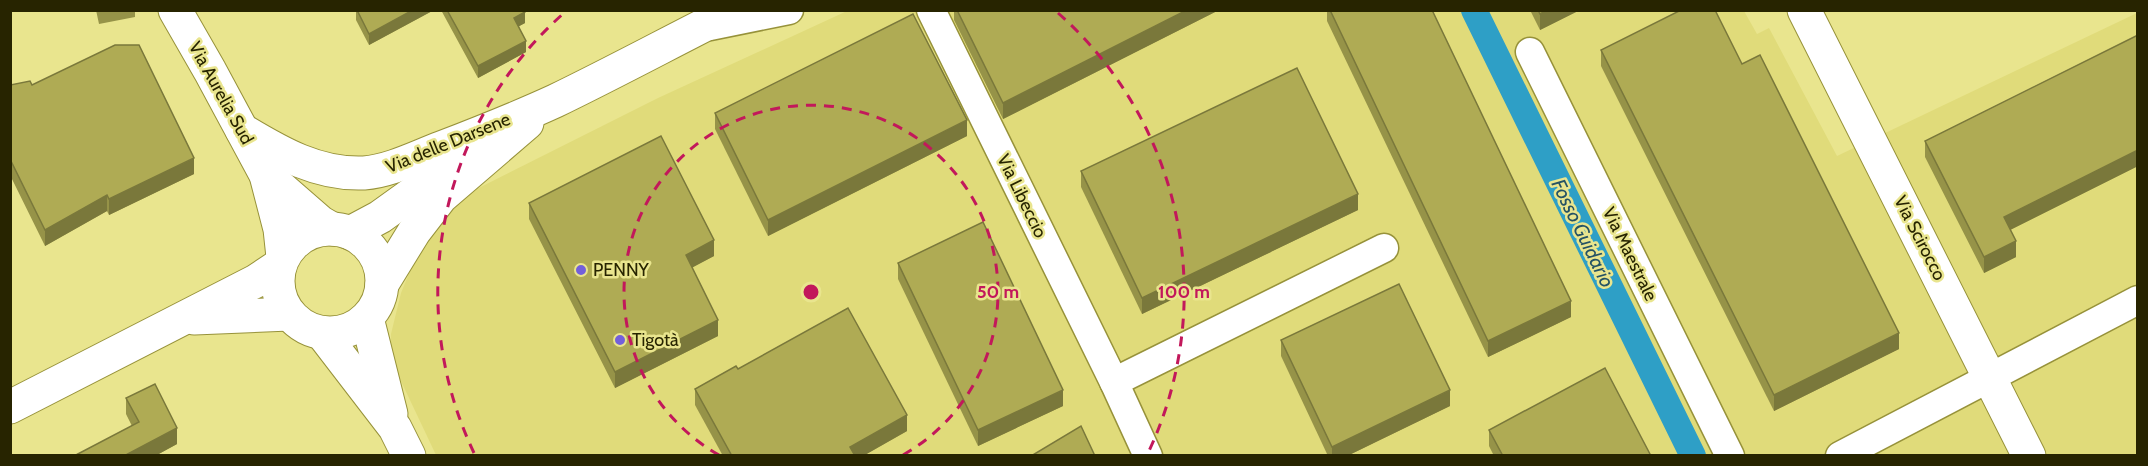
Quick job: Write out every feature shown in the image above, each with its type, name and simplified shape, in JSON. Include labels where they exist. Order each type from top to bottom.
[{"type":"street","name":"Via Aurelia Sud","points":[[176,10],[266,176],[280,229],[282,261],[278,291],[282,303],[290,314]]},
{"type":"street","name":"Via delle Darsene","points":[[242,130],[288,156],[310,165],[336,172],[380,171],[470,137],[554,101],[734,10]]},
{"type":"street","points":[[696,29],[789,10]]},
{"type":"street","name":"Via Libeccio","points":[[931,10],[1114,382],[1148,456]]},
{"type":"street","name":"Via Scirocco","points":[[1808,14],[2029,456]]},
{"type":"street","name":"Via Maestrale","points":[[1530,52],[1730,456]]},
{"type":"street","name":"Via delle Darsene","points":[[382,284],[414,232],[441,197],[554,101]]},
{"type":"street","name":"Via delle Darsene","points":[[341,231],[380,217],[466,155],[511,136]]},
{"type":"street","name":"Via Aurelia Sud","points":[[266,176],[320,222],[364,242],[374,254],[380,268],[382,284]]},
{"type":"street","points":[[10,407],[256,281],[282,261],[292,246],[303,236],[317,231],[341,231]]},
{"type":"street","points":[[1114,382],[1384,248]]},
{"type":"street","points":[[183,318],[290,314],[304,326],[322,333],[338,333],[354,327],[367,318],[377,302],[382,284]]},
{"type":"street","points":[[1840,456],[2138,300]]},
{"type":"street","points":[[367,318],[402,442]]},
{"type":"street","points":[[322,333],[402,442]]},
{"type":"shaded area","points":[[847,11],[1744,11],[1757,34],[1769,28],[1837,156],[2137,13],[2137,455],[436,455],[391,360],[391,334],[401,293],[416,256],[455,200],[658,98]]},
{"type":"building","points":[[357,10],[413,10],[369,34]]},
{"type":"building","points":[[447,10],[525,10],[514,18],[526,41],[478,66]]},
{"type":"building","points":[[957,10],[1187,10],[1003,103]]},
{"type":"building","points":[[1330,10],[1432,10],[1571,301],[1488,341]]},
{"type":"building","points":[[1681,10],[1715,10],[1742,64],[1760,55],[1899,333],[1774,395],[1601,50]]},
{"type":"building","points":[[913,14],[967,120],[768,220],[715,113]]},
{"type":"building","points":[[2138,35],[2138,150],[2004,217],[2016,241],[1984,257],[1925,141]]},
{"type":"building","points":[[115,45],[139,45],[194,158],[109,199],[107,195],[45,230],[10,159],[10,85],[30,81],[32,85]]},
{"type":"building","points":[[1297,68],[1358,194],[1142,298],[1081,171]]},
{"type":"building","points":[[661,136],[714,240],[686,255],[718,320],[615,372],[529,203]]},
{"type":"building","points":[[983,222],[1063,390],[978,430],[898,263]]},
{"type":"building","points":[[1399,284],[1450,390],[1332,447],[1281,340]]},
{"type":"building","points":[[848,308],[907,415],[850,447],[855,456],[732,456],[695,389],[736,366],[738,369]]},
{"type":"building","points":[[1605,368],[1651,456],[1503,456],[1489,430]]},
{"type":"building","points":[[155,384],[177,428],[124,456],[74,456],[139,422],[126,398]]},
{"type":"building","points":[[1081,426],[1095,456],[1031,456]]},
{"type":"waterway","name":"Fosso Guidario","points":[[1474,10],[1693,456]]},
{"type":"place","name":"PENNY","points":[[581,270]]},
{"type":"place","name":"Tigotà","points":[[620,340]]}]
